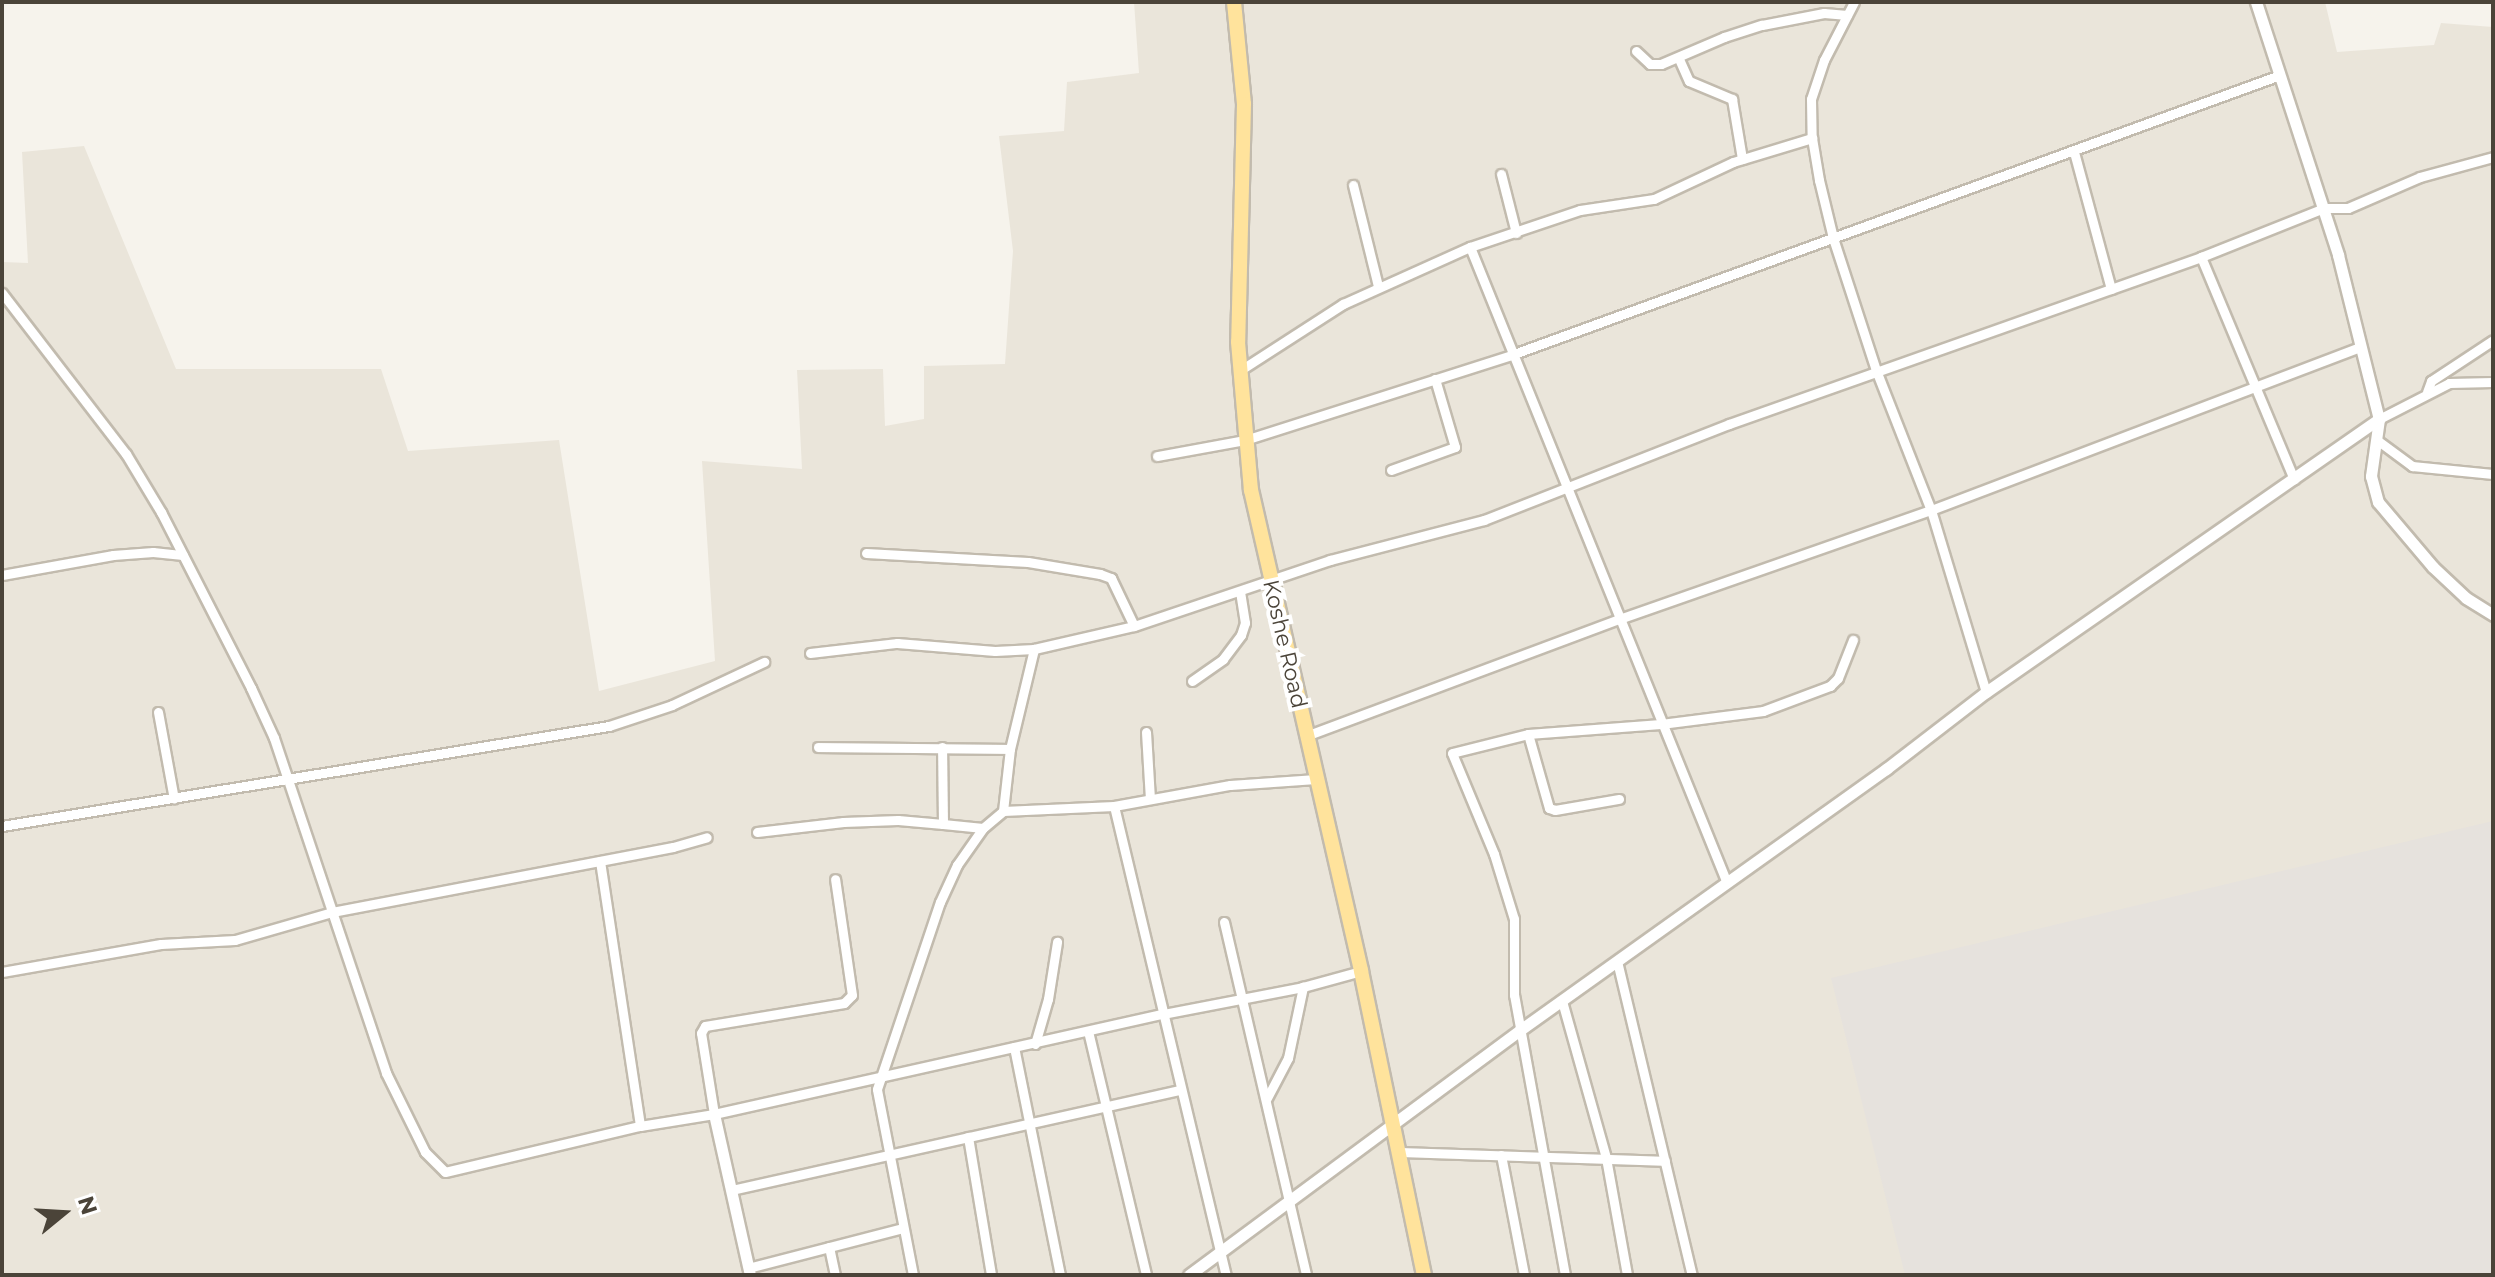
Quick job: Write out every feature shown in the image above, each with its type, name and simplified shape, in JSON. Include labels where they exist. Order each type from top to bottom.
[{"type":"main road","name":"Koshe Road","points":[[1234,2],[1244,104],[1239,371],[1245,440],[1271,582],[1361,971],[1424,1275]]},
{"type":"street","points":[[1854,2],[1815,82],[1810,112],[1812,138],[1833,238],[1876,370],[1931,510],[1986,692]]},
{"type":"street","points":[[2256,2],[2324,208],[2361,347],[2379,419],[2371,476],[2384,513],[2458,591],[2493,615]]},
{"type":"street","points":[[1636,51],[1656,65],[1679,59],[1724,37],[1762,25],[1824,13],[1847,15]]},
{"type":"street","points":[[1679,59],[1689,81],[1732,99],[1742,159]]},
{"type":"street","points":[[1157,456],[1245,440],[1511,355],[2280,75]]},
{"type":"street","points":[[1239,371],[1343,304],[1470,247],[1580,210],[1654,199],[1742,159],[1812,138]]},
{"type":"street","points":[[2074,152],[2111,289]]},
{"type":"street","points":[[810,653],[897,643],[995,651],[1034,649],[1134,626],[1330,560],[1484,520],[1876,370],[2201,257],[2324,208],[2348,208],[2420,177],[2493,157]]},
{"type":"street","points":[[1501,174],[1516,233]]},
{"type":"street","points":[[1353,185],[1378,286]]},
{"type":"street","points":[[1470,247],[1511,355],[1622,618],[1661,724],[1727,883]]},
{"type":"street","points":[[2201,257],[2294,479]]},
{"type":"street","points":[[2,293],[126,454],[183,555],[269,724],[386,1073],[425,1152],[445,1172],[640,1126],[714,1114],[1163,1014],[1303,987],[1361,971]]},
{"type":"street","points":[[2427,392],[2431,381],[2493,340]]},
{"type":"street","points":[[1306,736],[1622,618],[1931,510],[2361,347]]},
{"type":"street","points":[[1391,470],[1455,447],[1435,379]]},
{"type":"street","points":[[1189,1275],[1287,1199],[1393,1126],[1520,1030],[1886,769],[1986,692],[2379,419],[2427,392],[2459,381],[2493,382]]},
{"type":"street","points":[[2377,440],[2412,466],[2493,474]]},
{"type":"street","points":[[2,573],[113,555],[153,552],[183,555]]},
{"type":"street","points":[[866,553],[1028,562],[1100,574],[1111,578],[1134,626]]},
{"type":"street","points":[[1192,681],[1223,659],[1241,635],[1245,623],[1240,592]]},
{"type":"street","points":[[1565,1275],[1514,995],[1514,919],[1494,854],[1452,753],[1528,734],[1661,724],[1763,711],[1830,686],[1838,678],[1853,640]]},
{"type":"street","points":[[1003,811],[1010,749],[1034,649]]},
{"type":"street","points":[[2,826],[288,781],[631,721],[764,662]]},
{"type":"street","points":[[158,712],[174,799]]},
{"type":"street","points":[[1146,732],[1150,799]]},
{"type":"street","points":[[1528,734],[1549,808],[1555,810],[1619,799]]},
{"type":"street","points":[[818,747],[1010,749]]},
{"type":"street","points":[[942,747],[943,824]]},
{"type":"street","points":[[913,1275],[877,1101],[880,1078],[940,902],[957,865],[983,828],[1003,811],[1114,806],[1230,785],[1316,779]]},
{"type":"street","points":[[1114,806],[1226,1275]]},
{"type":"street","points":[[757,832],[843,822],[898,820],[983,828]]},
{"type":"street","points":[[2,972],[161,944],[235,940],[332,912],[600,861],[707,837]]},
{"type":"street","points":[[600,861],[640,1126]]},
{"type":"street","points":[[835,879],[852,995],[844,1003],[705,1026],[701,1033],[714,1114],[749,1271],[903,1228]]},
{"type":"street","points":[[1224,922],[1306,1275]]},
{"type":"street","points":[[1035,1044],[1048,999],[1057,942]]},
{"type":"street","points":[[1617,961],[1692,1275]]},
{"type":"street","points":[[1267,1098],[1288,1058],[1303,987]]},
{"type":"street","points":[[1562,1001],[1606,1158],[1627,1275]]},
{"type":"street","points":[[1088,1031],[1146,1275]]},
{"type":"street","points":[[1014,1047],[1060,1275]]},
{"type":"street","points":[[732,1190],[1180,1090]]},
{"type":"street","points":[[968,1137],[991,1275]]},
{"type":"street","points":[[1397,1152],[1665,1161]]},
{"type":"street","points":[[1501,1155],[1524,1275]]},
{"type":"street","points":[[829,1247],[835,1275]]},
{"type":"shaded area","points":[[1134,2],[2325,2],[2337,52],[2434,45],[2441,23],[2493,27],[2493,1275],[2,1275],[2,262],[28,263],[22,152],[84,146],[176,369],[381,369],[408,451],[559,440],[599,691],[715,661],[702,461],[802,469],[797,370],[883,369],[885,426],[924,419],[924,366],[1005,364],[1013,251],[999,136],[1064,131],[1067,82],[1139,73]]},
{"type":"shaded area","points":[[2493,821],[2493,1275],[1905,1275],[1831,978]]}]
